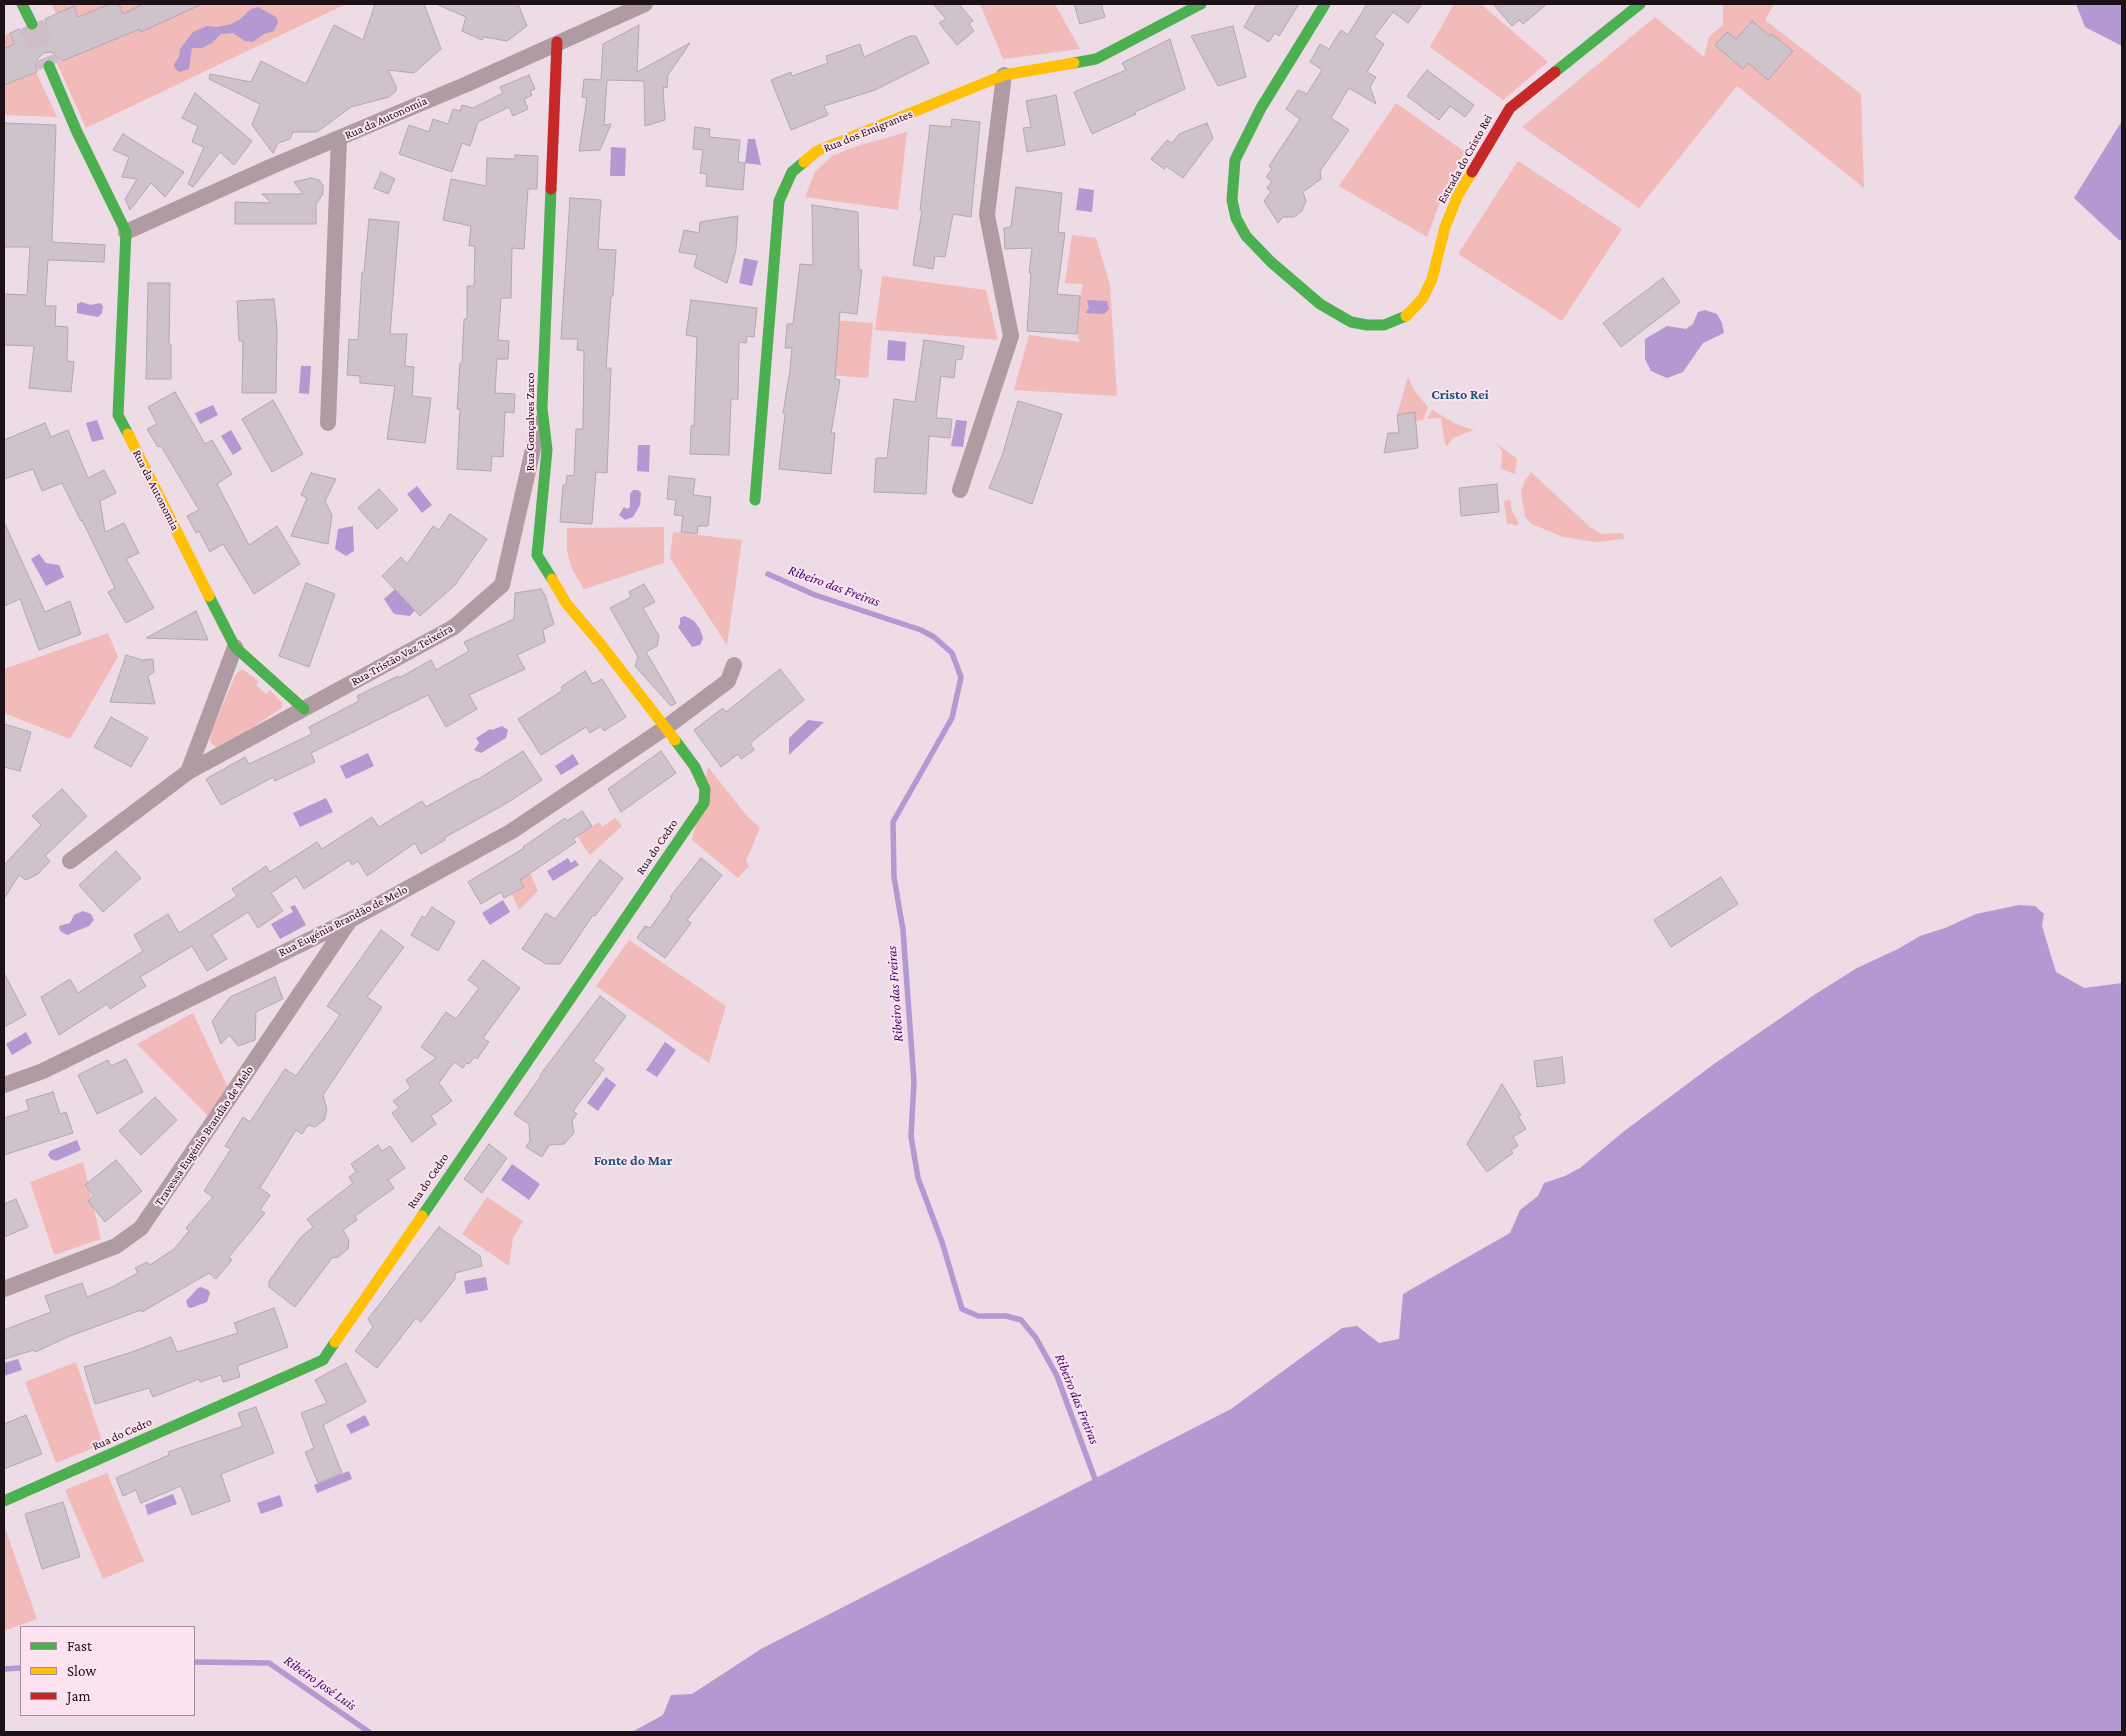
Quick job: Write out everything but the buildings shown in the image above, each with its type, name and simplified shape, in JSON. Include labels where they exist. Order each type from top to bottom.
[{"type":"street","points":[[22,4],[32,24]]},
{"type":"street","name":"Rua da Autonomia","points":[[126,232],[270,167],[467,84],[645,4]]},
{"type":"street","name":"Rua dos Emigrantes","points":[[755,500],[779,201],[792,172],[817,151],[1004,75],[1096,59],[1201,4]]},
{"type":"street","name":"Estrada do Cristo Rei","points":[[1325,4],[1261,108],[1244,141],[1235,160],[1232,200],[1236,218],[1246,236],[1271,262],[1320,304],[1351,322],[1367,325],[1384,325],[1400,320],[1410,314],[1423,298],[1432,279],[1444,227],[1458,195],[1510,108],[1640,4]]},
{"type":"street","name":"Rua Gonçalves Zarco","points":[[557,42],[542,408],[546,450],[537,555],[566,603],[665,728]]},
{"type":"street","name":"Rua da Autonomia","points":[[50,66],[77,132],[126,232],[118,414],[235,646],[304,709]]},
{"type":"street","points":[[960,490],[1011,336],[987,215],[1004,75]]},
{"type":"street","points":[[328,423],[339,139]]},
{"type":"street","name":"Rua Tristão Vaz Teixeira","points":[[70,861],[188,772],[454,626],[502,586],[542,408]]},
{"type":"street","points":[[188,772],[235,646]]},
{"type":"street","points":[[665,728],[728,681],[734,665]]},
{"type":"street","name":"Rua Eugénia Brandão de Melo","points":[[4,1085],[43,1071],[352,919],[512,831],[665,728]]},
{"type":"street","name":"Rua do Cedro","points":[[4,1501],[322,1360],[704,803],[705,789],[695,767],[665,728]]},
{"type":"street","name":"Travessa Eugénio Brandão de Melo","points":[[4,1288],[116,1246],[141,1228],[352,919]]},
{"type":"shaded area","points":[[110,4],[78,17],[74,6],[56,14],[52,5]]},
{"type":"shaded area","points":[[119,4],[346,4],[86,128],[57,63],[131,32]]},
{"type":"shaded area","points":[[980,4],[1055,4],[1080,49],[1003,59]]},
{"type":"shaded area","points":[[1454,4],[1481,4],[1548,62],[1503,100],[1430,47]]},
{"type":"shaded area","points":[[1774,4],[1765,20],[1861,94],[1864,188],[1737,86],[1639,208],[1522,127],[1655,17],[1704,57],[1709,37],[1723,25],[1723,5]]},
{"type":"shaded area","points":[[2076,4],[2122,4],[2122,46],[2085,27]]},
{"type":"shaded area","points":[[258,7],[276,17],[278,22],[274,31],[264,34],[253,42],[245,41],[233,33],[221,34],[212,43],[202,48],[192,48],[189,69],[180,72],[175,69],[174,64],[179,57],[180,49],[193,32],[207,26],[217,27],[231,24],[239,20],[251,9]]},
{"type":"shaded area","points":[[10,33],[14,44],[4,49],[4,35]]},
{"type":"shaded area","points":[[36,72],[57,117],[4,115],[4,85]]},
{"type":"shaded area","points":[[1396,103],[1465,152],[1445,189],[1427,237],[1339,186]]},
{"type":"shaded area","points":[[2122,121],[2122,240],[2119,240],[2074,198]]},
{"type":"shaded area","points":[[907,132],[898,210],[805,197],[815,172],[832,156],[854,147]]},
{"type":"shaded area","points":[[748,139],[755,139],[761,165],[745,163]]},
{"type":"shaded area","points":[[611,147],[626,148],[625,176],[610,176]]},
{"type":"shaded area","points":[[1518,161],[1622,229],[1562,321],[1458,254]]},
{"type":"shaded area","points":[[1079,188],[1094,190],[1092,212],[1076,210]]},
{"type":"shaded area","points":[[1072,235],[1096,238],[1110,285],[1117,396],[1014,390],[1029,335],[1080,342],[1077,334],[1080,296],[1083,284],[1065,283]]},
{"type":"shaded area","points":[[744,258],[758,261],[752,286],[739,283]]},
{"type":"shaded area","points":[[882,276],[986,290],[998,340],[875,330]]},
{"type":"shaded area","points":[[1087,300],[1107,301],[1109,309],[1104,314],[1085,313],[1089,308]]},
{"type":"shaded area","points":[[81,302],[91,305],[100,303],[103,306],[102,313],[98,317],[77,313],[77,304]]},
{"type":"shaded area","points":[[1705,310],[1717,314],[1722,323],[1724,333],[1703,343],[1683,372],[1667,378],[1651,371],[1645,359],[1645,339],[1667,326],[1686,329],[1693,324],[1698,312]]},
{"type":"shaded area","points":[[820,319],[873,323],[868,378],[816,374]]},
{"type":"shaded area","points":[[888,340],[906,342],[905,361],[887,360]]},
{"type":"shaded area","points":[[301,366],[311,366],[309,394],[299,393]]},
{"type":"shaded area","points":[[1408,377],[1414,390],[1428,407],[1423,420],[1416,421],[1415,412],[1397,415]]},
{"type":"shaded area","points":[[213,405],[218,415],[200,424],[195,413]]},
{"type":"shaded area","points":[[1432,410],[1456,424],[1474,430],[1453,438],[1447,446],[1445,444],[1441,418],[1427,419]]},
{"type":"shaded area","points":[[97,420],[104,439],[92,442],[86,423]]},
{"type":"shaded area","points":[[956,420],[967,421],[963,447],[951,446]]},
{"type":"shaded area","points":[[231,430],[242,449],[233,455],[221,436]]},
{"type":"shaded area","points":[[1496,443],[1517,459],[1515,474],[1501,469],[1502,451]]},
{"type":"shaded area","points":[[638,445],[650,445],[649,472],[637,471]]},
{"type":"shaded area","points":[[1531,472],[1590,527],[1602,534],[1623,533],[1624,539],[1596,542],[1563,537],[1532,524],[1525,517],[1521,492],[1524,482]]},
{"type":"shaded area","points":[[417,486],[432,505],[422,513],[407,494]]},
{"type":"shaded area","points":[[633,490],[638,490],[641,493],[640,505],[633,517],[625,520],[619,515],[624,507],[627,509],[630,507],[630,494]]},
{"type":"shaded area","points":[[1510,500],[1512,511],[1519,523],[1516,526],[1507,524],[1504,501]]},
{"type":"shaded area","points":[[353,526],[354,551],[346,556],[335,549],[338,529]]},
{"type":"shaded area","points":[[664,527],[664,563],[584,589],[572,569],[567,551],[567,528]]},
{"type":"shaded area","points":[[673,532],[742,540],[727,645],[670,558]]},
{"type":"shaded area","points":[[39,554],[46,563],[59,565],[64,577],[46,586],[31,559]]},
{"type":"shaded area","points":[[403,582],[415,610],[410,616],[394,614],[384,599]]},
{"type":"shaded area","points":[[685,616],[694,621],[700,629],[703,638],[700,645],[692,647],[678,627],[680,618]]},
{"type":"shaded area","points":[[108,633],[118,657],[70,739],[4,713],[4,669]]},
{"type":"shaded area","points":[[242,669],[259,681],[256,685],[266,694],[270,690],[282,703],[282,708],[227,744],[216,747],[210,742],[212,730],[236,674]]},
{"type":"shaded area","points":[[808,720],[824,722],[789,755],[789,738]]},
{"type":"shaded area","points":[[502,726],[508,730],[506,738],[481,753],[474,750],[479,743],[476,738],[490,729]]},
{"type":"shaded area","points":[[368,753],[374,766],[346,779],[340,766]]},
{"type":"shaded area","points":[[573,754],[579,764],[561,775],[555,766]]},
{"type":"shaded area","points":[[708,767],[747,816],[760,828],[746,861],[749,866],[738,878],[692,840]]},
{"type":"shaded area","points":[[326,798],[333,812],[300,827],[293,813]]},
{"type":"shaded area","points":[[615,818],[622,826],[590,855],[577,836],[599,822],[602,827]]},
{"type":"shaded area","points":[[568,858],[571,863],[575,860],[579,865],[553,881],[547,871]]},
{"type":"shaded area","points":[[529,871],[538,891],[519,910],[512,894],[524,887],[518,876]]},
{"type":"shaded area","points":[[503,900],[510,912],[490,925],[482,913]]},
{"type":"shaded area","points":[[295,905],[306,925],[280,939],[271,924],[293,912],[290,907]]},
{"type":"shaded area","points":[[2019,905],[2035,906],[2044,914],[2042,926],[2056,972],[2084,988],[2122,983],[2122,1732],[632,1732],[663,1715],[671,1695],[692,1694],[761,1649],[1231,1409],[1342,1328],[1357,1326],[1379,1343],[1399,1339],[1403,1294],[1510,1233],[1520,1210],[1538,1196],[1544,1183],[1565,1176],[1580,1168],[1623,1132],[1714,1064],[1814,995],[1857,968],[1898,949],[1920,936],[1945,928],[1976,914]]},
{"type":"shaded area","points":[[83,911],[91,914],[94,920],[89,926],[67,935],[60,931],[59,926],[70,923],[74,915]]},
{"type":"shaded area","points":[[629,940],[726,1006],[709,1063],[596,986]]},
{"type":"shaded area","points":[[193,1013],[230,1092],[208,1116],[137,1044]]},
{"type":"shaded area","points":[[26,1032],[32,1043],[12,1055],[6,1044]]},
{"type":"shaded area","points":[[665,1042],[676,1050],[657,1077],[646,1070]]},
{"type":"shaded area","points":[[606,1077],[616,1085],[598,1111],[587,1103]]},
{"type":"shaded area","points":[[77,1140],[81,1150],[56,1161],[48,1155],[50,1151]]},
{"type":"shaded area","points":[[83,1162],[101,1239],[54,1255],[30,1182]]},
{"type":"shaded area","points":[[512,1164],[540,1184],[529,1200],[501,1180]]},
{"type":"shaded area","points":[[487,1197],[523,1221],[513,1238],[509,1266],[462,1234]]},
{"type":"shaded area","points":[[486,1277],[488,1290],[466,1294],[464,1281]]},
{"type":"shaded area","points":[[201,1287],[210,1293],[207,1302],[191,1308],[188,1307],[186,1301]]},
{"type":"shaded area","points":[[18,1359],[22,1370],[4,1376],[4,1363]]},
{"type":"shaded area","points":[[76,1362],[103,1444],[56,1463],[25,1382]]},
{"type":"shaded area","points":[[365,1415],[370,1425],[351,1434],[346,1425]]},
{"type":"shaded area","points":[[349,1471],[352,1479],[317,1493],[314,1485]]},
{"type":"shaded area","points":[[107,1473],[144,1561],[103,1579],[65,1490]]},
{"type":"shaded area","points":[[173,1494],[177,1504],[148,1515],[145,1505]]},
{"type":"shaded area","points":[[280,1495],[283,1506],[261,1514],[257,1503]]},
{"type":"shaded area","points":[[4,1525],[37,1619],[4,1631]]},
{"type":"waterway","name":"Ribeiro das Freiras","points":[[768,574],[815,595],[921,630],[934,637],[952,653],[961,677],[952,718],[893,822],[894,877],[903,930],[914,1082],[911,1136],[918,1178],[942,1242],[962,1309],[978,1316],[1006,1316],[1021,1320],[1036,1338],[1057,1376],[1095,1479]]},
{"type":"waterway","name":"Ribeiro José Luis","points":[[195,1662],[269,1663],[369,1732]]},
{"type":"waterway","name":"Ribeiro José Luis","points":[[4,1669],[20,1668]]},
{"type":"tunnel","points":[[32,24],[49,66]]},
{"type":"traffic: fast","points":[[22,4],[32,24]]},
{"type":"traffic: fast","points":[[1074,63],[1096,59],[1201,4]]},
{"type":"traffic: fast","points":[[1325,4],[1261,108],[1235,160],[1232,200],[1236,218],[1246,236],[1271,262],[1320,304],[1351,322],[1367,325],[1384,325],[1406,316]]},
{"type":"traffic: fast","points":[[1555,72],[1640,4]]},
{"type":"traffic: fast","points":[[49,66],[77,132],[126,232],[118,415],[128,434]]},
{"type":"traffic: fast","points":[[755,500],[779,201],[792,172],[804,162]]},
{"type":"traffic: fast","points":[[551,189],[542,408],[547,450],[537,555],[552,579]]},
{"type":"traffic: fast","points":[[209,596],[235,647],[304,709]]},
{"type":"traffic: fast","points":[[422,1216],[704,803],[705,789],[695,767],[675,740]]},
{"type":"traffic: fast","points":[[4,1501],[323,1360],[335,1342]]},
{"type":"traffic: slow","points":[[804,162],[817,151],[1004,75],[1074,63]]},
{"type":"traffic: slow","points":[[1406,316],[1423,298],[1432,279],[1445,227],[1458,195],[1472,172]]},
{"type":"traffic: slow","points":[[128,434],[209,596]]},
{"type":"traffic: slow","points":[[552,579],[566,603],[599,642],[675,740]]},
{"type":"traffic: slow","points":[[335,1342],[422,1216]]},
{"type":"traffic: jam","points":[[551,189],[557,42]]},
{"type":"traffic: jam","points":[[1472,172],[1510,108],[1555,72]]},
{"type":"district","name":"Cristo Rei","points":[[1460,395]]},
{"type":"district","name":"Fonte do Mar","points":[[633,1161]]}]
